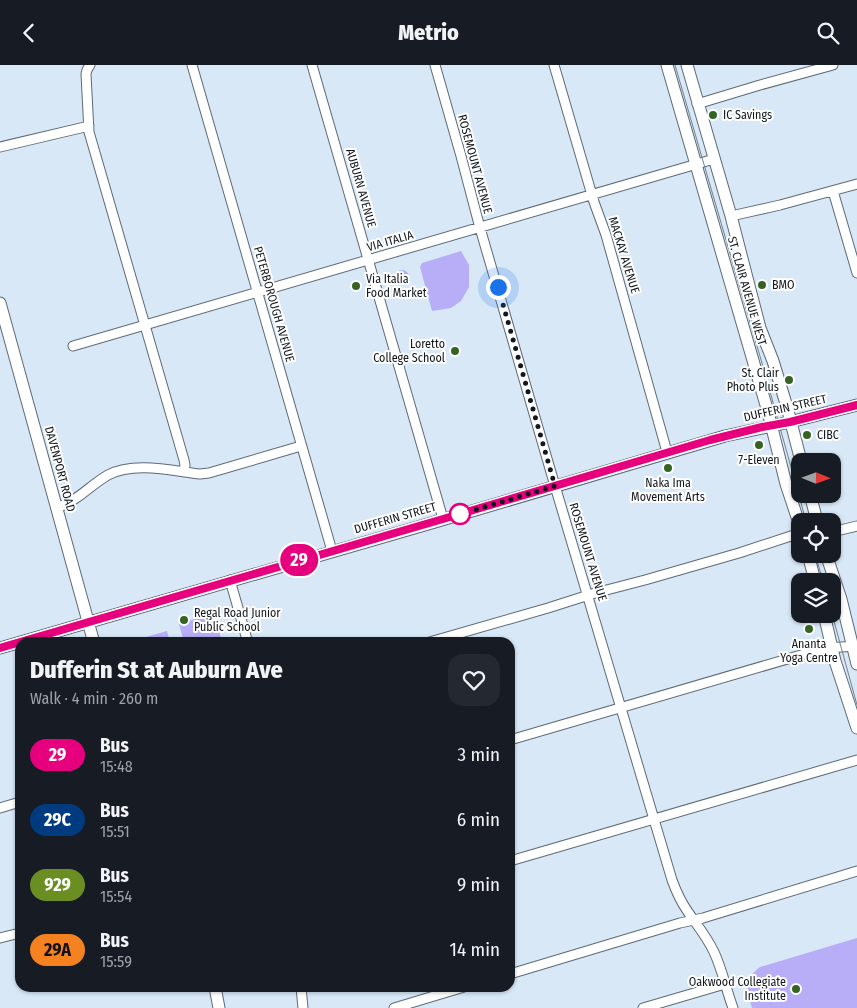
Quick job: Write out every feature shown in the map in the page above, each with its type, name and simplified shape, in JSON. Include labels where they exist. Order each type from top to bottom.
[{"type":"main road","name":"ST. CLAIR AVENUE WEST","points":[[667,65],[796,513]]},
{"type":"main road","name":"ST. CLAIR AVENUE WEST","points":[[687,65],[731,216],[760,328],[773,361],[799,453]]},
{"type":"main road","name":"DAVENPORT ROAD","points":[[0,303],[5,340],[56,508],[92,637]]},
{"type":"main road","name":"DUFFERIN STREET","points":[[37,637],[667,452],[725,436],[857,405]]},
{"type":"main road","points":[[829,563],[855,646],[857,664]]},
{"type":"main road","points":[[826,623],[835,661],[857,728]]},
{"type":"main road","name":"DUFFERIN STREET","points":[[0,648],[15,644]]},
{"type":"main road","points":[[216,992],[219,1008]]},
{"type":"street","points":[[90,65],[86,74],[89,132],[184,460],[184,472]]},
{"type":"street","name":"PETERBOROUGH AVENUE","points":[[192,65],[332,551]]},
{"type":"street","name":"AUBURN AVENUE","points":[[312,65],[443,519]]},
{"type":"street","name":"ROSEMOUNT AVENUE","points":[[435,65],[480,228],[672,881],[680,900],[714,951],[732,1008]]},
{"type":"street","name":"MACKAY AVENUE","points":[[554,65],[608,244],[667,452]]},
{"type":"street","points":[[697,104],[833,65]]},
{"type":"street","points":[[0,147],[89,126]]},
{"type":"street","name":"VIA ITALIA","points":[[73,346],[714,159]]},
{"type":"street","points":[[731,216],[857,184]]},
{"type":"street","points":[[833,191],[857,273]]},
{"type":"street","points":[[56,508],[72,502],[102,479],[118,471],[141,468],[200,474],[209,473],[302,446]]},
{"type":"street","points":[[841,530],[857,526]]},
{"type":"street","points":[[446,637],[791,536]]},
{"type":"street","points":[[230,580],[246,637]]},
{"type":"street","points":[[515,739],[825,648],[855,646]]},
{"type":"street","points":[[515,860],[857,760]]},
{"type":"street","points":[[0,808],[15,804]]},
{"type":"street","points":[[515,973],[857,871]]},
{"type":"street","points":[[0,938],[15,934]]},
{"type":"street","points":[[643,1008],[725,983]]},
{"type":"street","points":[[301,992],[303,1008]]},
{"type":"street","points":[[394,1008],[447,992]]},
{"type":"shaded area","points":[[461,251],[469,265],[469,287],[461,301],[451,308],[432,311],[420,267],[422,263]]},
{"type":"shaded area","points":[[399,270],[405,270],[409,277],[405,284],[399,284],[395,280],[395,274]]},
{"type":"shaded area","points":[[214,613],[221,637],[183,637],[179,624]]},
{"type":"shaded area","points":[[167,631],[169,637],[146,637]]},
{"type":"shaded area","name":"Oakwood Collegiate Institute","points":[[857,938],[857,1008],[752,1008],[748,986],[751,976],[760,967]]},
{"type":"tram line","points":[[675,65],[804,513]]},
{"type":"tram line","points":[[818,563],[821,573]]},
{"type":"tram line","points":[[834,623],[857,705]]},
{"type":"bus line","name":"29","points":[[37,637],[667,452],[725,436],[857,405]]},
{"type":"bus line","name":"29","points":[[0,648],[15,644]]},
{"type":"place","name":"IC Savings","points":[[713,115]]},
{"type":"place","name":"BMO","points":[[762,285]]},
{"type":"place","name":"Via Italia Food Market","points":[[356,286]]},
{"type":"place","name":"Loretto College School","points":[[455,351]]},
{"type":"place","name":"St. Clair Photo Plus","points":[[789,380]]},
{"type":"place","name":"CIBC","points":[[807,435]]},
{"type":"place","name":"7-Eleven","points":[[759,445]]},
{"type":"place","name":"Naka Ima Movement Arts","points":[[668,468]]},
{"type":"place","name":"Regal Road Junior Public School","points":[[184,620]]},
{"type":"place","name":"Ananta Yoga Centre","points":[[809,629]]},
{"type":"place","name":"Oakwood Collegiate Institute","points":[[796,989]]},
{"type":"route","points":[[460,514],[451,517],[555,486],[498,287]]}]
